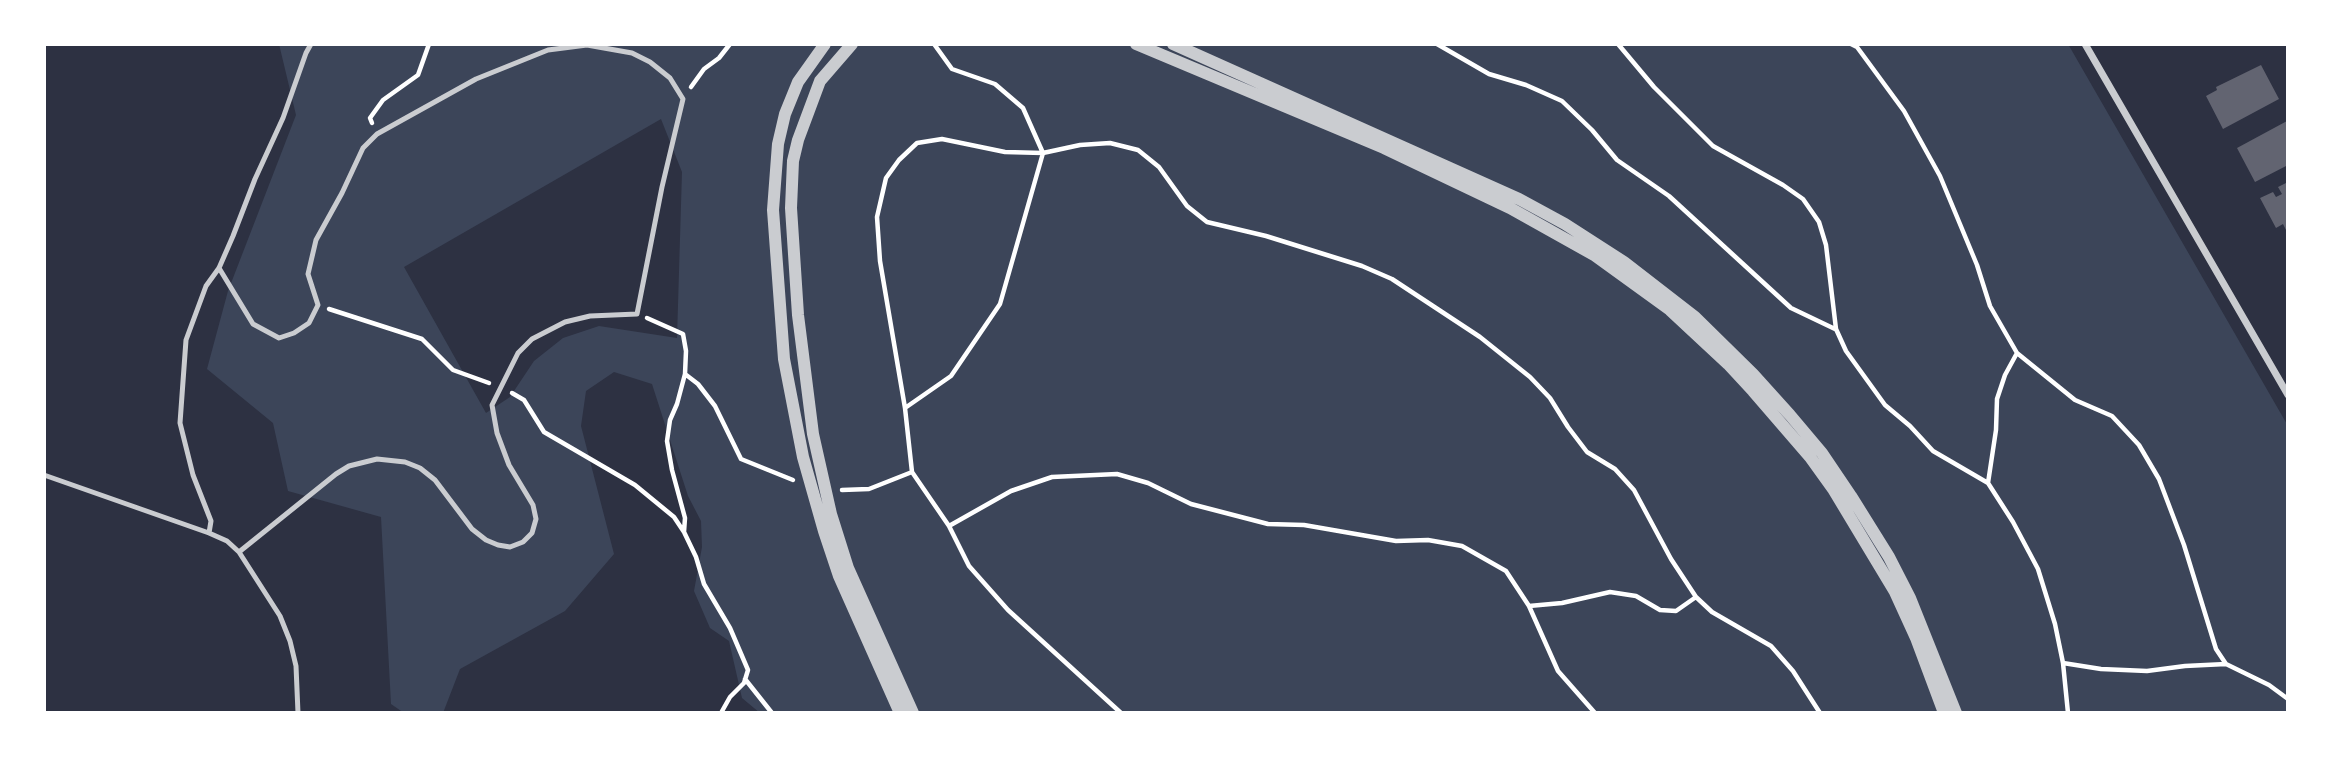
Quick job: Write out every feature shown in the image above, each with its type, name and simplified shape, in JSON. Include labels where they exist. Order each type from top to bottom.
[{"type":"street","points":[[825,44],[798,82],[785,114],[778,144],[773,210],[784,359],[803,457],[824,531],[839,576],[900,713]]},
{"type":"street","points":[[852,44],[820,81],[793,161],[791,208],[798,315],[810,420],[824,488],[848,568],[913,713]]},
{"type":"street","points":[[1136,44],[1384,148],[1519,213],[1594,255],[1670,310],[1753,391],[1810,457],[1833,489],[1895,592],[1916,638],[1944,713]]},
{"type":"street","points":[[1173,44],[1519,199],[1565,224],[1624,262],[1695,317],[1790,415],[1822,453],[1852,496],[1910,598],[1956,713]]},
{"type":"street","points":[[2085,44],[2288,395]]},
{"type":"lane","points":[[209,533],[211,521],[193,475],[180,423],[186,340],[206,286],[219,268],[283,118],[311,44]]},
{"type":"lane","points":[[219,268],[253,324],[279,338],[294,333],[309,323],[318,305],[308,274],[316,240],[363,148],[377,134],[476,79],[548,50],[587,44],[632,53],[650,62],[670,78],[683,99],[662,187],[637,314],[590,316],[550,329],[532,339],[518,353],[492,405],[497,433],[509,465],[533,505],[536,519],[532,533],[510,547],[486,540],[472,529],[435,480],[420,468],[405,462],[377,459],[349,466],[336,474],[239,552]]},
{"type":"lane","points":[[44,475],[209,533],[227,541],[239,552],[280,616],[290,641],[296,666],[298,713]]},
{"type":"path","points":[[377,134],[370,118],[383,100],[418,75],[429,44]]},
{"type":"path","points":[[683,99],[704,69],[719,58],[730,44]]},
{"type":"path","points":[[905,408],[951,376],[1000,304],[1043,153],[1023,108],[995,84],[952,69],[934,44]]},
{"type":"path","points":[[1437,44],[1489,74],[1527,85],[1562,101],[1592,130],[1617,160],[1669,196],[1791,308],[1836,329]]},
{"type":"path","points":[[1618,44],[1654,87],[1713,146],[1803,199],[1819,222],[1826,244],[1836,329],[1846,351],[1885,405],[1910,426],[1933,451],[1988,483],[2038,569],[2055,624],[2063,663],[2068,713]]},
{"type":"path","points":[[1851,44],[1858,46],[1904,111],[1940,176],[1977,265],[1990,306],[2017,352],[2075,400],[2112,416],[2139,445],[2159,479],[2184,545],[2217,649],[2226,664]]},
{"type":"path","points":[[1121,713],[1008,610],[969,566],[949,526],[912,472],[905,408],[880,261],[877,217],[886,178],[899,160],[917,143],[942,139],[1005,152],[1043,153],[1080,145],[1110,143],[1138,150],[1159,167],[1187,206],[1207,222],[1266,236],[1362,266],[1392,279],[1452,317],[1530,377],[1550,398],[1587,452],[1615,469],[1634,489],[1671,559],[1696,597],[1713,612],[1771,646],[1793,671],[1820,713]]},
{"type":"path","points":[[318,305],[422,339],[453,370],[474,379],[500,385],[524,400],[544,432],[635,485],[664,508],[684,532],[696,556],[704,584],[730,628],[748,670],[745,679],[721,713]]},
{"type":"path","points":[[637,314],[683,334],[686,351],[685,374],[670,420],[667,441],[685,518],[684,532]]},
{"type":"path","points":[[1988,483],[1996,430],[1997,399],[2017,352]]},
{"type":"path","points":[[685,374],[698,384],[715,405],[741,459],[783,478]]},
{"type":"path","points":[[850,491],[869,489],[912,472]]},
{"type":"path","points":[[949,526],[1011,491],[1052,477],[1117,474],[1148,483],[1191,504],[1268,524],[1304,525],[1396,541],[1429,540],[1462,546],[1506,570],[1529,606],[1558,671],[1595,713]]},
{"type":"path","points":[[1529,606],[1562,603],[1609,592],[1636,596],[1660,610],[1676,611],[1696,597]]},
{"type":"path","points":[[2063,663],[2101,669],[2147,671],[2226,664],[2269,685],[2288,699]]},
{"type":"path","points":[[745,679],[772,713]]},
{"type":"shaded area","points":[[279,44],[2068,44],[2288,426],[2288,713],[760,713],[742,698],[729,641],[710,628],[694,591],[702,547],[701,521],[688,496],[652,384],[614,372],[586,391],[581,426],[614,554],[565,611],[460,669],[443,713],[404,713],[391,704],[381,517],[288,491],[273,423],[207,369],[228,291],[296,115]],"holes":[[[661,119],[682,172],[677,338],[599,326],[563,338],[534,361],[510,397],[486,413],[404,267]]]},
{"type":"building","points":[[2261,65],[2279,99],[2223,129],[2206,96],[2217,90],[2216,87]]},
{"type":"building","points":[[2287,121],[2288,165],[2255,182],[2237,148]]},
{"type":"building","points":[[2288,182],[2288,234],[2283,224],[2276,228],[2260,198],[2273,192],[2276,197],[2282,194],[2278,187]]}]
